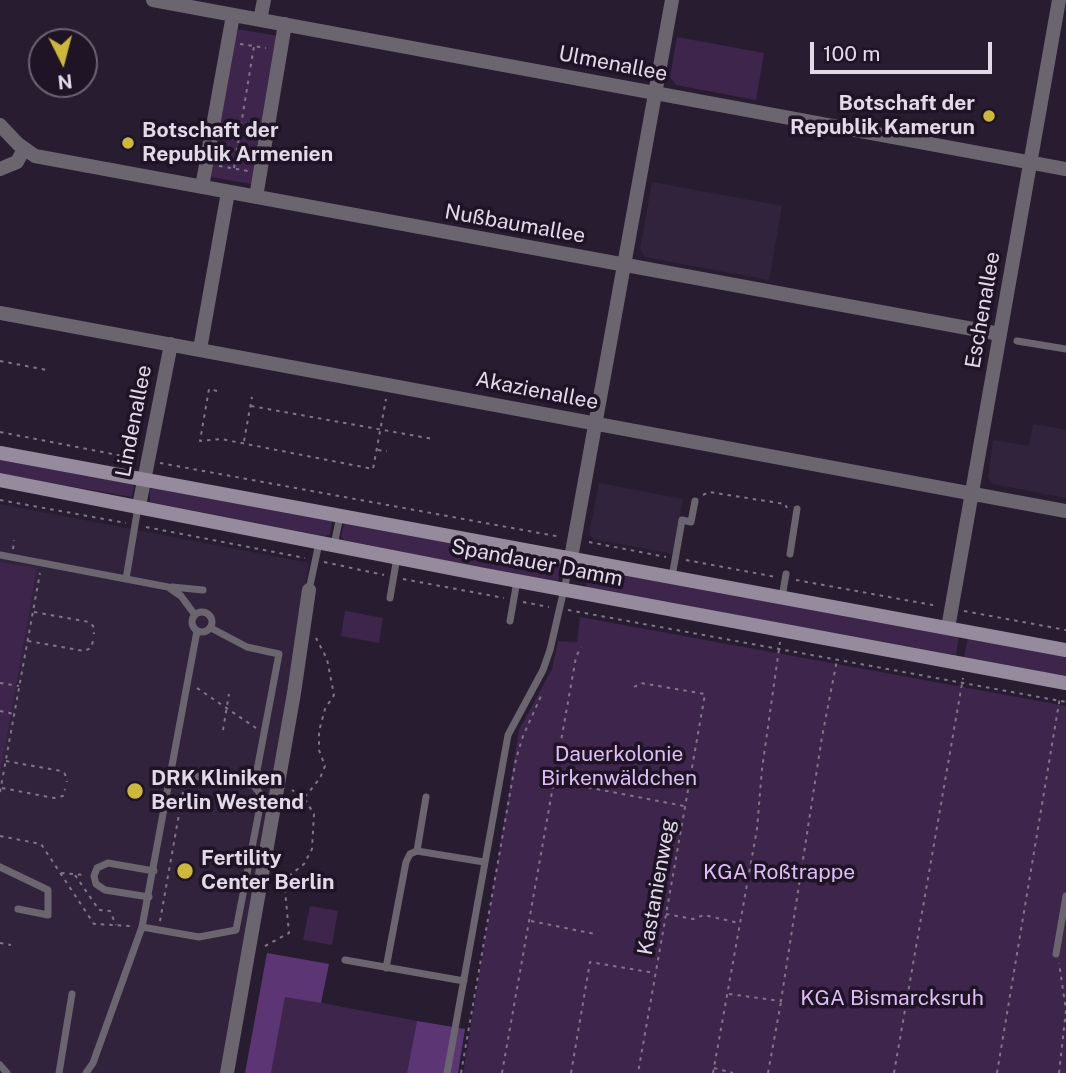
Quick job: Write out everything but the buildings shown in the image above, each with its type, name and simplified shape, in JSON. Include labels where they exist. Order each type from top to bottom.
[{"type":"main road","name":"Spandauer Damm","points":[[0,453],[1066,650]]},
{"type":"main road","name":"Spandauer Damm","points":[[0,480],[517,581],[1064,682]]},
{"type":"street","name":"Ulmenallee","points":[[153,0],[1066,169]]},
{"type":"street","points":[[260,20],[264,0]]},
{"type":"street","points":[[571,558],[672,0]]},
{"type":"street","name":"Eschenallee","points":[[948,628],[1059,0]]},
{"type":"street","points":[[202,187],[233,15]]},
{"type":"street","points":[[256,197],[285,24]]},
{"type":"street","name":"Nußbaumallee","points":[[0,125],[35,156],[1000,334]]},
{"type":"street","points":[[0,170],[17,162],[24,149]]},
{"type":"street","points":[[201,349],[228,192]]},
{"type":"street","name":"Akazienallee","points":[[0,313],[1066,510]]},
{"type":"street","name":"Lindenallee","points":[[138,506],[171,344]]},
{"type":"street","points":[[226,1073],[277,790],[309,590]]},
{"type":"lane","points":[[1017,341],[1066,349]]},
{"type":"lane","points":[[672,577],[682,520],[691,522],[695,501]]},
{"type":"lane","points":[[126,579],[138,506]]},
{"type":"lane","points":[[790,554],[794,511]]},
{"type":"lane","points":[[334,545],[340,516]]},
{"type":"lane","points":[[309,590],[319,541]]},
{"type":"lane","points":[[0,555],[168,587],[203,590]]},
{"type":"lane","points":[[390,598],[397,557]]},
{"type":"lane","points":[[447,1073],[508,735],[543,670],[571,558]]},
{"type":"lane","points":[[782,597],[785,576]]},
{"type":"lane","points":[[510,621],[517,581]]},
{"type":"lane","points":[[168,587],[181,596],[195,615]]},
{"type":"lane","points":[[86,1073],[93,1063],[142,927],[197,631],[192,621],[195,615],[202,612],[209,614],[213,621],[211,628],[206,632],[197,631]]},
{"type":"lane","points":[[211,628],[247,647],[279,654],[254,786]]},
{"type":"lane","points":[[142,927],[200,937],[236,930],[262,796],[254,786],[171,772]]},
{"type":"lane","points":[[417,851],[426,797]]},
{"type":"lane","points":[[386,968],[406,862],[410,854],[417,851],[484,862]]},
{"type":"lane","points":[[149,897],[105,890],[96,884],[94,876],[97,868],[108,863],[154,871]]},
{"type":"lane","points":[[0,867],[48,890],[48,915],[18,909]]},
{"type":"lane","points":[[1056,954],[1066,896]]},
{"type":"lane","points":[[345,960],[464,981]]},
{"type":"lane","points":[[59,1073],[72,994]]},
{"type":"lane","points":[[0,1065],[8,1073]]},
{"type":"path","points":[[237,43],[274,50]]},
{"type":"path","points":[[234,168],[254,47]]},
{"type":"path","points":[[215,165],[252,172]]},
{"type":"path","points":[[0,361],[47,370]]},
{"type":"path","points":[[217,391],[209,389],[200,441],[220,439],[373,469],[386,394]]},
{"type":"path","points":[[244,443],[252,397]]},
{"type":"path","points":[[251,405],[433,439]]},
{"type":"path","points":[[0,432],[139,459]]},
{"type":"path","points":[[377,449],[387,451]]},
{"type":"path","points":[[155,462],[566,538]]},
{"type":"path","points":[[695,501],[709,492],[785,504],[794,511]]},
{"type":"path","points":[[0,500],[560,609],[1066,702]]},
{"type":"path","points":[[20,510],[21,504]]},
{"type":"path","points":[[583,541],[943,607]]},
{"type":"path","points":[[0,792],[42,562]]},
{"type":"path","points":[[961,610],[1066,630]]},
{"type":"path","points":[[33,612],[89,622],[93,626],[94,634]]},
{"type":"path","points":[[713,1073],[757,829],[762,769],[781,630]]},
{"type":"path","points":[[304,798],[320,778],[325,766],[319,750],[319,731],[325,709],[334,695],[327,659],[316,637]]},
{"type":"path","points":[[27,640],[84,651],[90,648],[93,641]]},
{"type":"path","points":[[502,1073],[576,657],[581,647]]},
{"type":"path","points":[[768,1073],[822,737],[837,660]]},
{"type":"path","points":[[894,1073],[965,664]]},
{"type":"path","points":[[187,681],[264,734]]},
{"type":"path","points":[[997,1073],[1064,682]]},
{"type":"path","points":[[0,683],[20,686]]},
{"type":"path","name":"Kastanienweg","points":[[634,687],[641,683],[705,694],[638,1073]]},
{"type":"path","points":[[461,1073],[516,760],[523,736],[543,691]]},
{"type":"path","points":[[223,730],[229,694]]},
{"type":"path","points":[[0,711],[15,714]]},
{"type":"path","points":[[5,761],[61,771],[67,782]]},
{"type":"path","points":[[158,929],[186,774]]},
{"type":"path","points":[[554,780],[685,807]]},
{"type":"path","points":[[1,788],[54,798],[63,796],[65,789]]},
{"type":"path","points":[[250,943],[263,947],[289,933],[285,890],[289,876],[304,864],[312,849],[314,814],[304,798],[294,790],[277,790]]},
{"type":"path","points":[[0,836],[41,844],[94,924],[142,927]]},
{"type":"path","points":[[61,873],[75,875],[99,910],[110,911],[117,926]]},
{"type":"path","points":[[666,914],[693,919],[704,915],[740,923]]},
{"type":"path","points":[[529,921],[595,934]]},
{"type":"path","points":[[0,943],[11,945]]},
{"type":"path","points":[[1056,954],[1066,1010],[1059,1073]]},
{"type":"path","points":[[571,1073],[590,961],[656,974]]},
{"type":"path","points":[[728,994],[781,1001]]},
{"type":"path","points":[[714,1068],[733,1073]]},
{"type":"shaded area","points":[[652,182],[782,206],[769,280],[645,257],[640,249]]},
{"type":"shaded area","points":[[1033,424],[1066,430],[1066,498],[993,484],[988,477],[993,440],[1029,446]]},
{"type":"shaded area","points":[[599,483],[683,499],[673,554],[594,539],[589,534]]},
{"type":"shaded area","name":"DRK Kliniken Berlin Westend","points":[[0,504],[309,563],[238,983],[220,1073],[0,1073]]},
{"type":"shaded area","points":[[267,953],[329,964],[321,1003],[285,997],[271,1073],[245,1073]]},
{"type":"shaded area","points":[[417,1021],[465,1029],[458,1073],[407,1073]]},
{"type":"green space","points":[[237,29],[278,36],[251,184],[211,177]]},
{"type":"green space","points":[[677,37],[764,53],[756,100],[676,85],[670,77]]},
{"type":"green space","points":[[0,460],[130,483],[134,486],[132,497],[0,474]]},
{"type":"green space","points":[[150,489],[332,521],[330,535],[150,502]]},
{"type":"green space","points":[[344,524],[560,562],[562,566],[558,581],[554,583],[344,540],[341,537]]},
{"type":"green space","points":[[0,562],[37,568],[0,774]]},
{"type":"green space","points":[[589,568],[959,636],[956,655],[586,588]]},
{"type":"green space","points":[[345,611],[383,618],[379,643],[341,636]]},
{"type":"green space","points":[[580,617],[1066,706],[1066,1073],[463,1073],[519,730],[552,669],[558,641],[577,642]]},
{"type":"green space","points":[[968,638],[1066,656],[1066,676],[964,657]]},
{"type":"green space","points":[[310,906],[338,911],[332,945],[303,940]]},
{"type":"green space","points":[[285,996],[417,1021],[407,1073],[271,1073]]},
{"type":"place","name":"Botschaft der Republik Kamerun","points":[[989,116]]},
{"type":"place","name":"Botschaft der Republik Armenien","points":[[128,143]]},
{"type":"place","name":"DRK Kliniken Berlin Westend","points":[[135,791]]},
{"type":"place","name":"Fertility Center Berlin","points":[[185,871]]},
{"type":"park label","name":"Dauerkolonie Birkenwäldchen","points":[[619,767]]},
{"type":"park label","name":"KGA Roßtrappe","points":[[779,873]]},
{"type":"park label","name":"KGA Bismarcksruh","points":[[892,999]]}]
